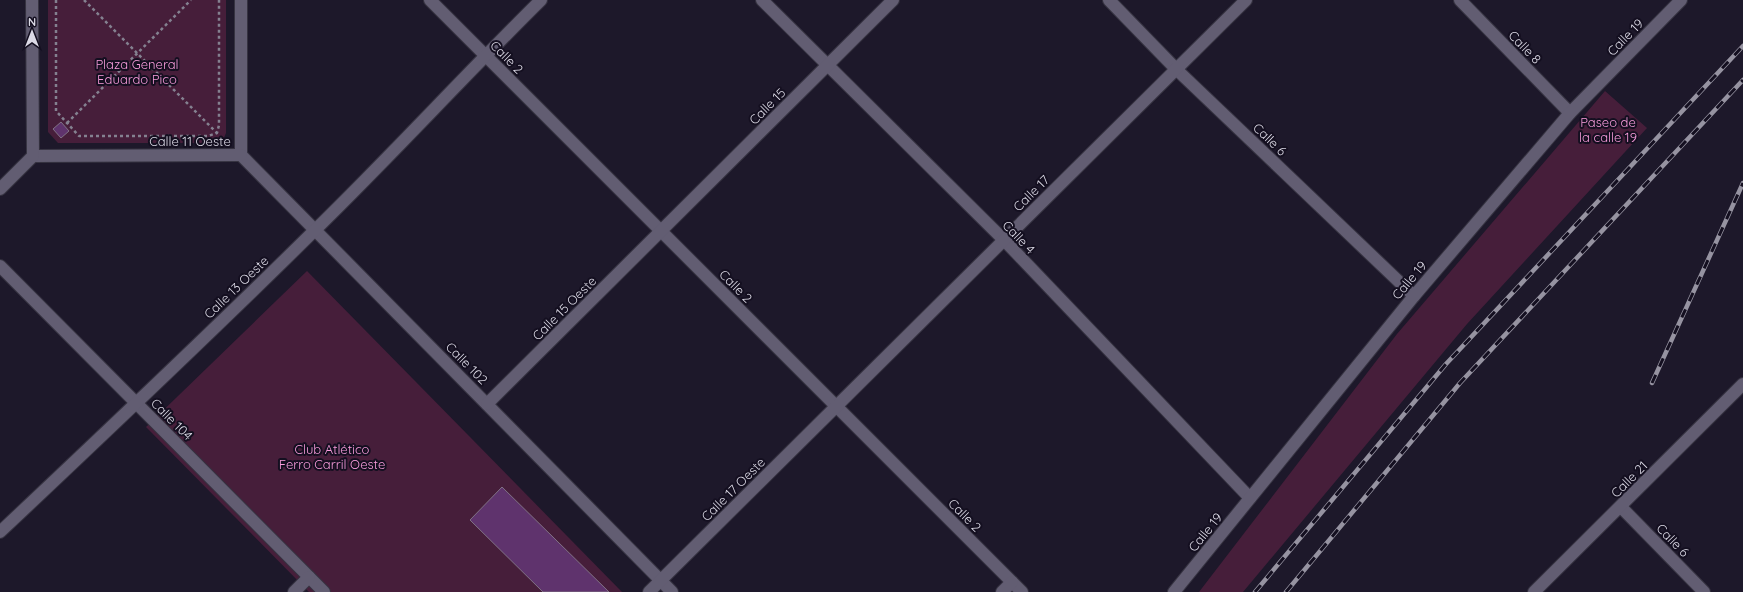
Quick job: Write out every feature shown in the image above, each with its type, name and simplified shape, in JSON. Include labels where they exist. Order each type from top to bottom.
[{"type":"street","points":[[0,189],[33,156],[32,0]]},
{"type":"street","name":"Calle 11 Oeste","points":[[33,156],[241,155],[241,0]]},
{"type":"street","name":"Calle 2","points":[[430,0],[1022,592]]},
{"type":"street","name":"Calle 13 Oeste","points":[[0,532],[136,404],[315,230],[485,55],[541,0]]},
{"type":"street","name":"Calle 4","points":[[762,0],[1004,240],[1250,498]]},
{"type":"street","name":"Calle 15","points":[[661,231],[893,0]]},
{"type":"street","name":"Calle 6","points":[[1109,0],[1176,69],[1414,296]]},
{"type":"street","name":"Calle 17","points":[[836,406],[1246,0]]},
{"type":"street","name":"Calle 8","points":[[1460,0],[1570,113]]},
{"type":"street","name":"Calle 19","points":[[1174,592],[1414,296],[1570,113],[1681,0]]},
{"type":"street","name":"Calle 102","points":[[241,155],[672,592]]},
{"type":"street","name":"Calle 15 Oeste","points":[[487,404],[661,231]]},
{"type":"street","name":"Calle 104","points":[[0,266],[324,592]]},
{"type":"street","name":"Calle 21","points":[[1534,592],[1743,384]]},
{"type":"street","name":"Calle 17 Oeste","points":[[649,592],[836,406]]},
{"type":"street","name":"Calle 6","points":[[1621,507],[1704,592]]},
{"type":"street","points":[[294,592],[309,577]]},
{"type":"street","points":[[1002,592],[1012,582]]},
{"type":"path","points":[[56,0],[56,111],[79,136],[208,136],[217,133]]},
{"type":"path","points":[[84,0],[217,133]]},
{"type":"path","points":[[67,123],[191,0]]},
{"type":"path","points":[[217,133],[219,125],[219,0]]},
{"type":"green space","name":"Plaza General Eduardo Pico","points":[[48,0],[226,0],[226,133],[223,140],[215,143],[58,143],[48,132]]},
{"type":"green space","name":"Paseo de la calle 19","points":[[1605,91],[1647,128],[1467,324],[1243,592],[1199,592],[1397,334]]},
{"type":"green space","name":"Club Atlético Ferro Carril Oeste","points":[[307,271],[622,592],[309,592],[146,427]]},
{"type":"building","points":[[61,122],[69,131],[61,138],[53,129]]},
{"type":"building","points":[[502,487],[609,592],[543,592],[470,520]]},
{"type":"railway","points":[[1255,592],[1446,364],[1743,46]]},
{"type":"railway","points":[[1286,592],[1460,383],[1743,80]]},
{"type":"railway","points":[[1652,383],[1743,183]]}]
